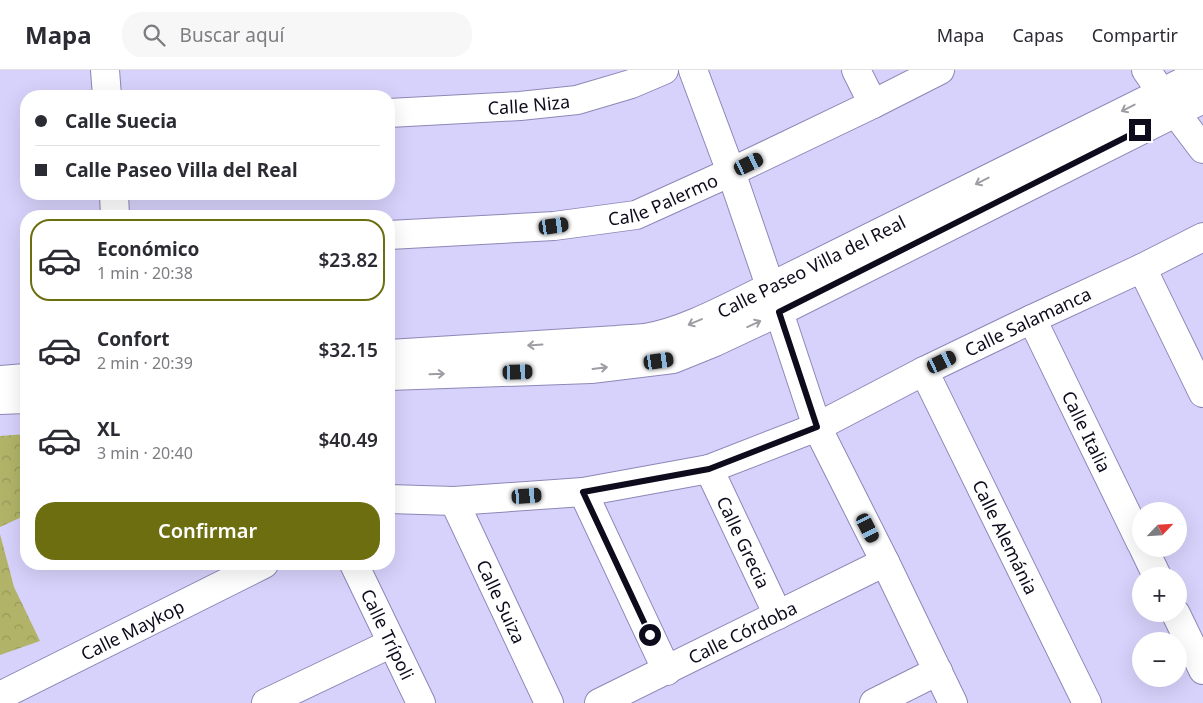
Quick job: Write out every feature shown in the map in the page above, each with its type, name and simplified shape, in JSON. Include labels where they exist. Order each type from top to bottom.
[{"type":"street","points":[[105,70],[107,90]]},
{"type":"street","name":"Calle Niza","points":[[395,113],[520,106],[577,100],[631,84],[664,70]]},
{"type":"street","points":[[693,70],[731,172],[817,427],[953,703]]},
{"type":"street","points":[[856,70],[873,104]]},
{"type":"street","name":"Calle Palermo","points":[[395,235],[554,226],[636,215],[731,172],[940,70]]},
{"type":"street","name":"Calle Paseo Villa del Real","points":[[395,354],[645,338],[676,330],[770,287],[1160,91],[1203,72]]},
{"type":"street","points":[[1160,91],[1203,149]]},
{"type":"street","name":"Calle Paseo Villa del Real","points":[[395,376],[591,369],[673,359],[779,312],[1160,91],[1203,99]]},
{"type":"street","name":"Calle Salamanca","points":[[395,499],[454,501],[583,492],[709,469],[817,427],[924,371],[1142,268],[1203,237]]},
{"type":"street","points":[[1142,268],[1203,393]]},
{"type":"street","name":"Calle Italia","points":[[1032,319],[1132,525]]},
{"type":"street","name":"Calle Alemánia","points":[[924,371],[1087,703]]},
{"type":"street","points":[[0,380],[20,378]]},
{"type":"street","points":[[0,400],[20,398]]},
{"type":"street","name":"Calle Grecia","points":[[709,469],[778,615]]},
{"type":"street","points":[[583,492],[667,670]]},
{"type":"street","name":"Calle Suiza","points":[[454,501],[549,703]]},
{"type":"street","name":"Calle Córdoba","points":[[600,703],[885,562]]},
{"type":"street","name":"Calle Maykop","points":[[0,696],[252,570]]},
{"type":"street","name":"Calle Trípoli","points":[[357,570],[421,703]]},
{"type":"street","points":[[1180,622],[1203,670]]},
{"type":"street","points":[[266,703],[392,642]]},
{"type":"street","points":[[874,703],[938,671]]},
{"type":"green space","points":[[20,434],[20,518],[0,527],[0,436]]},
{"type":"green space","points":[[0,534],[14,587],[40,641],[0,655]]},
{"type":"route","points":[[650,635],[583,492],[709,469],[817,427],[779,312],[1140,130]]}]
